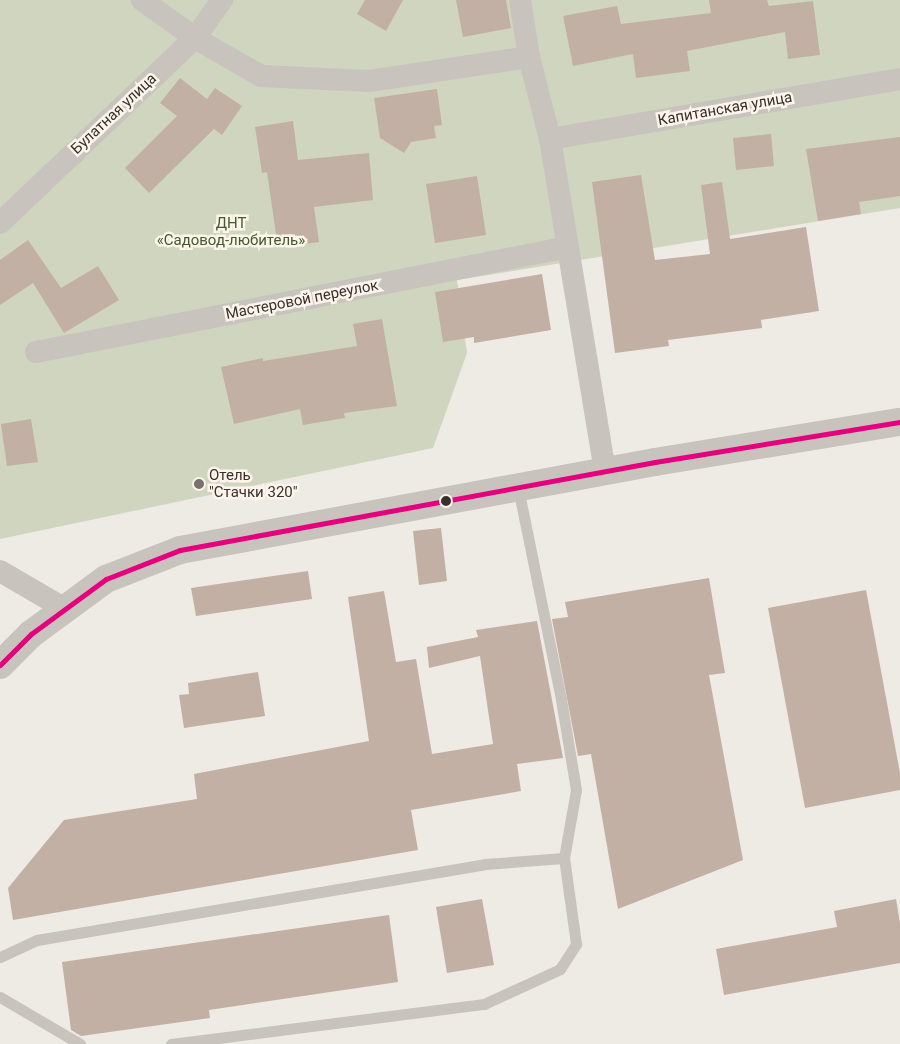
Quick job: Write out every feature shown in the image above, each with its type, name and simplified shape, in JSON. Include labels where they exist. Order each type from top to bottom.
[{"type":"street","points":[[142,0],[195,38],[261,76],[369,81],[529,57]]},
{"type":"street","name":"Булатная улица","points":[[2,218],[195,38],[222,0]]},
{"type":"street","points":[[520,0],[529,57],[550,139],[605,472]]},
{"type":"street","name":"Капитанская улица","points":[[550,139],[900,79]]},
{"type":"street","name":"Мастеровой переулок","points":[[36,352],[568,248]]},
{"type":"street","points":[[0,665],[31,634],[106,579],[180,550],[605,472],[900,422]]},
{"type":"street","points":[[0,571],[66,609]]},
{"type":"lane","points":[[171,1044],[484,1004],[560,969],[576,944],[564,858],[576,790],[561,699],[518,488]]},
{"type":"lane","points":[[0,957],[37,940],[486,864],[564,858]]},
{"type":"lane","points":[[0,997],[80,1044]]},
{"type":"green space","name":"ДНТ «Садовод-любитель»","points":[[0,0],[900,0],[900,208],[457,280],[467,353],[433,448],[0,539]]},
{"type":"building","points":[[365,0],[403,0],[386,31],[357,14]]},
{"type":"building","points":[[456,0],[506,0],[511,28],[463,37]]},
{"type":"building","points":[[709,0],[767,0],[769,6],[813,1],[820,55],[788,59],[785,32],[687,51],[690,71],[636,78],[633,54],[573,66],[563,16],[617,6],[621,24],[711,13]]},
{"type":"building","points":[[180,78],[207,99],[215,88],[242,106],[222,135],[214,129],[149,193],[125,168],[177,116],[160,103]]},
{"type":"building","points":[[437,89],[442,125],[434,126],[436,138],[411,142],[404,153],[380,138],[374,98]]},
{"type":"building","points":[[293,121],[298,160],[369,153],[373,200],[314,207],[319,242],[278,248],[267,172],[262,173],[255,127]]},
{"type":"building","points":[[771,134],[774,166],[736,170],[733,138]]},
{"type":"building","points":[[900,137],[900,196],[859,202],[861,214],[818,221],[806,149]]},
{"type":"building","points":[[641,175],[655,260],[710,254],[701,185],[722,182],[730,239],[806,227],[819,311],[761,320],[762,328],[668,340],[669,346],[615,353],[592,182]]},
{"type":"building","points":[[477,176],[486,235],[435,243],[426,184]]},
{"type":"building","points":[[28,240],[61,288],[98,266],[119,300],[64,333],[33,283],[0,305],[0,260]]},
{"type":"building","points":[[542,274],[551,330],[474,343],[474,337],[443,342],[435,292]]},
{"type":"building","points":[[382,319],[397,406],[344,413],[345,418],[303,425],[300,409],[234,424],[221,367],[263,358],[263,361],[357,346],[353,324]]},
{"type":"building","points":[[31,419],[38,462],[7,466],[1,424]]},
{"type":"building","points":[[441,528],[447,581],[419,585],[413,531]]},
{"type":"building","points":[[308,571],[312,599],[196,616],[191,588]]},
{"type":"building","points":[[709,578],[725,673],[709,675],[743,860],[618,909],[591,754],[578,756],[552,619],[568,617],[565,602]]},
{"type":"building","points":[[866,590],[900,773],[900,790],[805,808],[768,608]]},
{"type":"building","points":[[384,591],[396,662],[416,659],[432,754],[493,744],[480,656],[429,668],[427,647],[478,637],[476,630],[537,621],[563,758],[517,764],[521,791],[411,810],[418,850],[13,920],[8,888],[64,820],[197,799],[194,774],[369,741],[348,597]]},
{"type":"building","points":[[258,672],[265,716],[184,728],[179,695],[189,694],[188,683]]},
{"type":"building","points":[[482,899],[494,965],[447,973],[436,907]]},
{"type":"building","points":[[896,899],[900,923],[900,963],[724,995],[716,949],[837,927],[834,911]]},
{"type":"building","points":[[389,915],[398,982],[209,1010],[210,1018],[81,1036],[71,1030],[62,962]]},
{"type":"transit line","points":[[0,665],[31,634],[106,579],[180,550],[655,462],[900,422]]},
{"type":"place","name":"Отель \"Стачки 320\"","points":[[199,484]]}]
